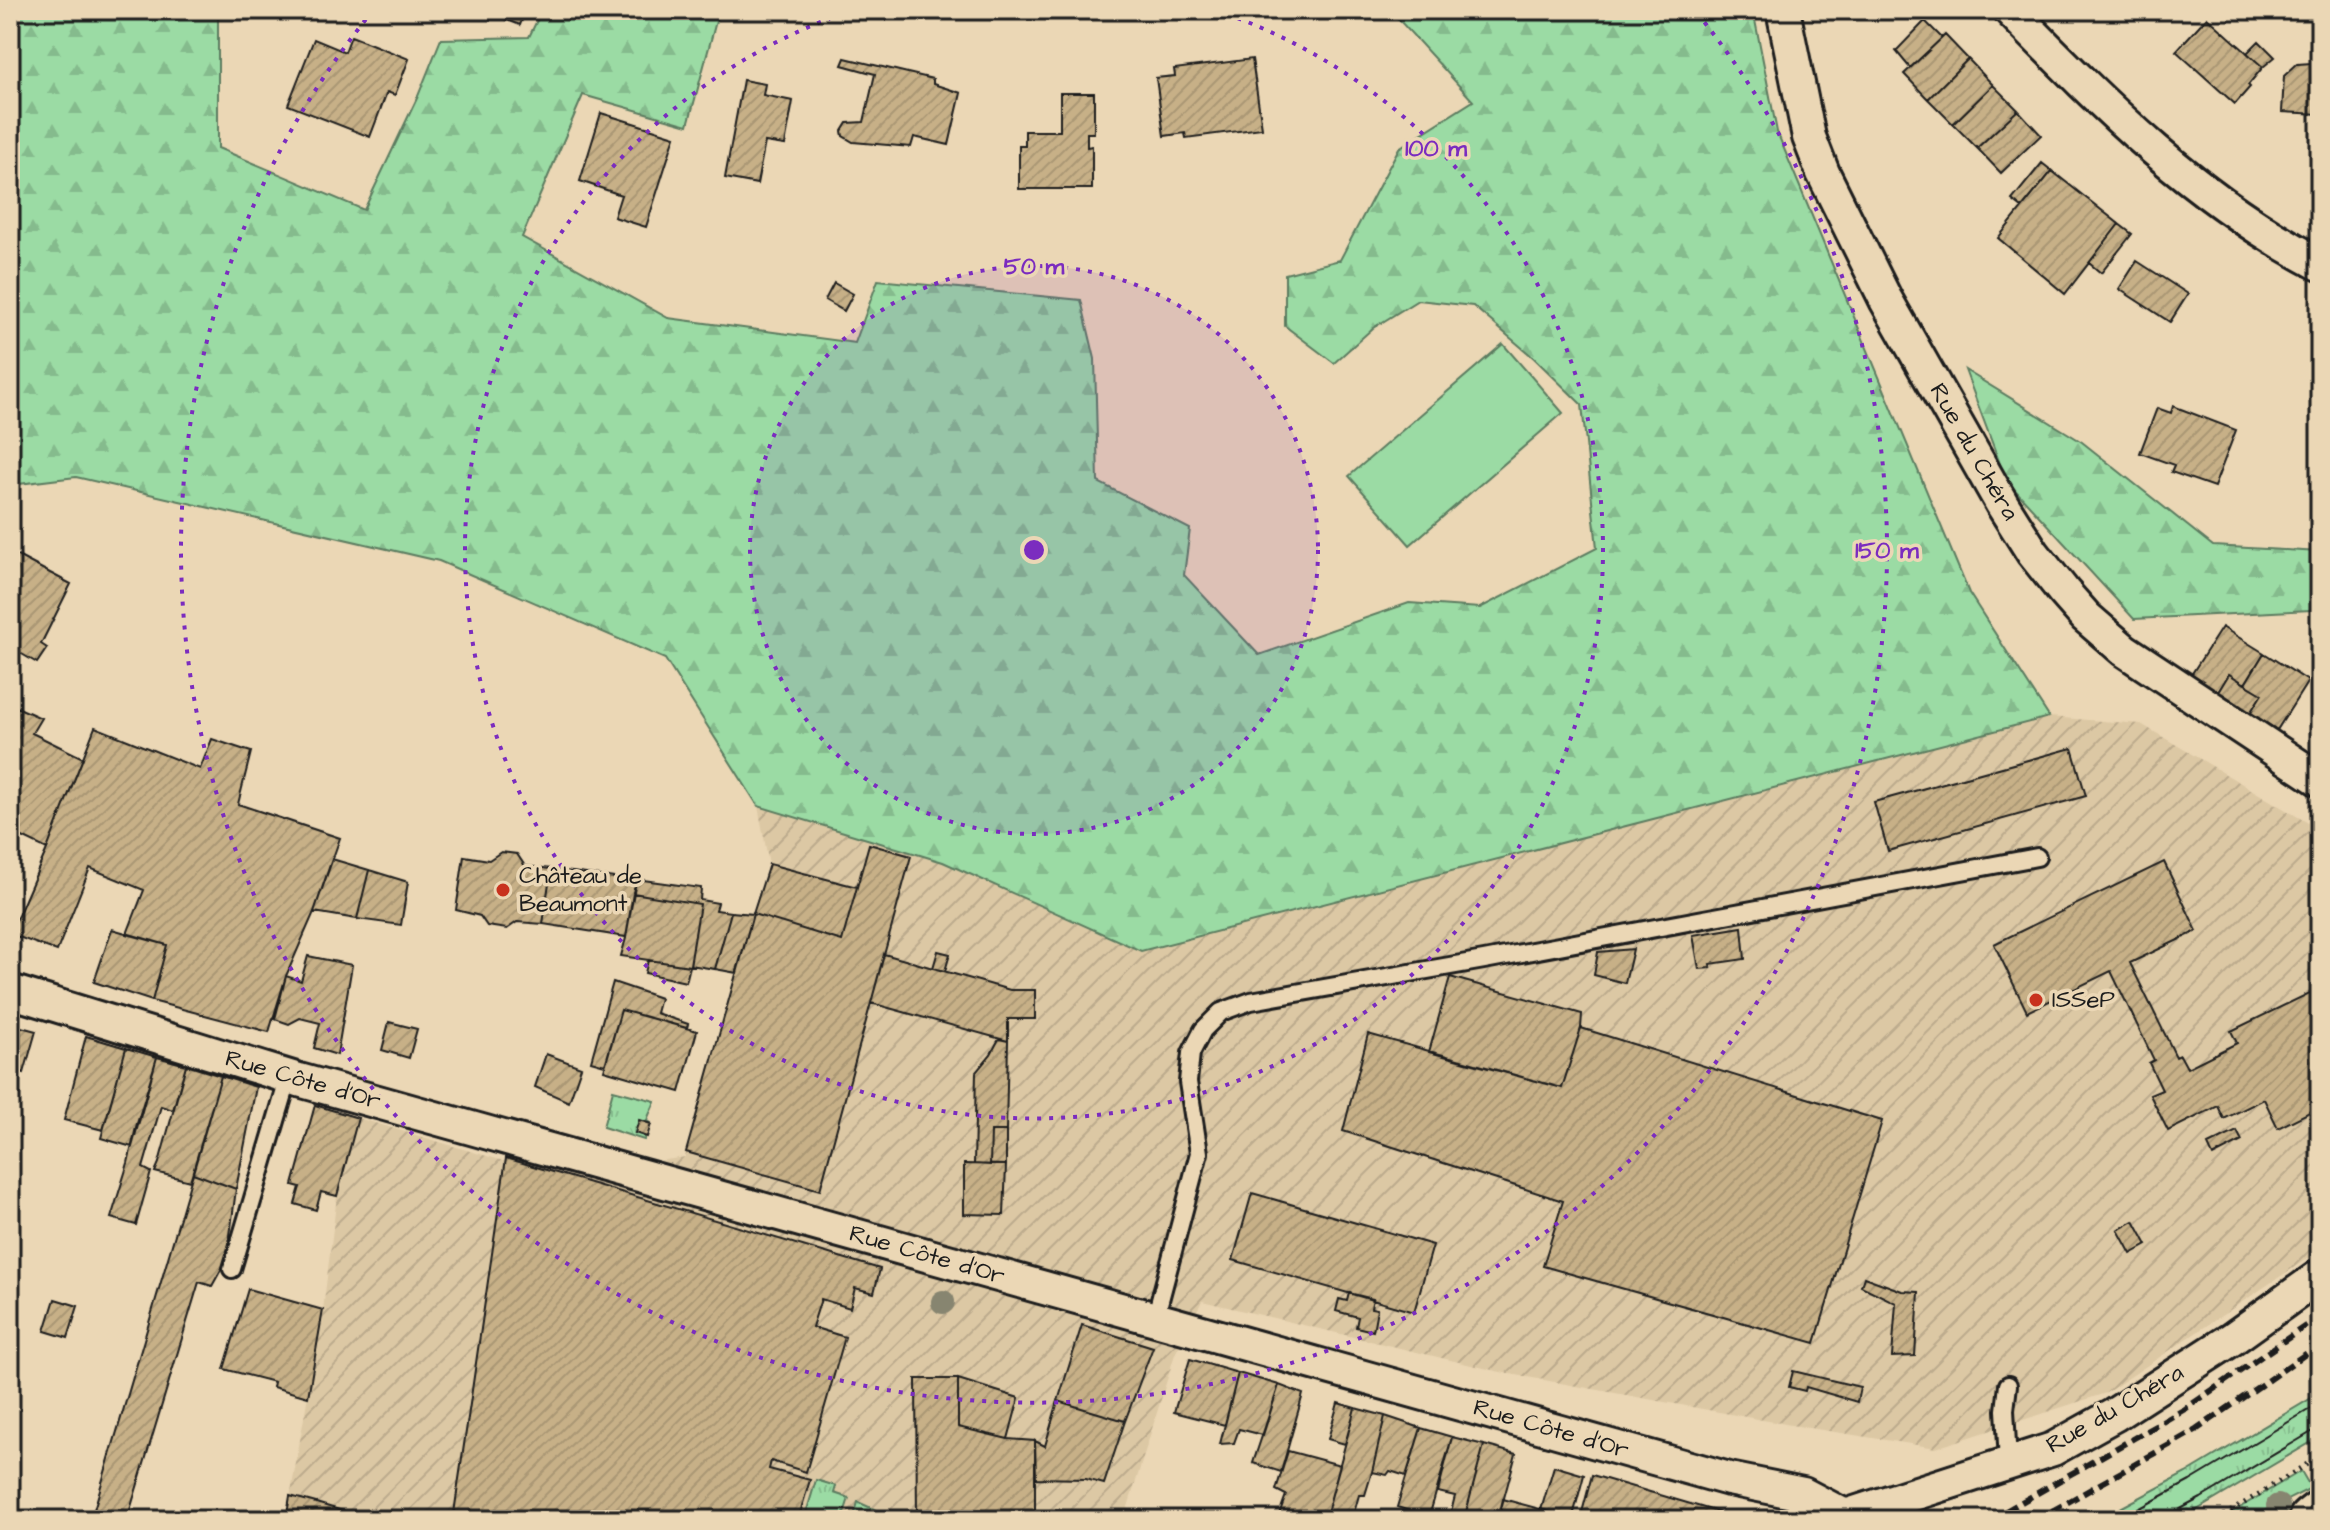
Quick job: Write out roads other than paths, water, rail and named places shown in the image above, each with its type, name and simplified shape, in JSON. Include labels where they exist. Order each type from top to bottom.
[{"type":"street","name":"Rue du Chéra","points":[[1783,10],[1809,137],[1823,173],[1886,300],[2033,553],[2086,617],[2124,650],[2320,780]]},
{"type":"street","points":[[2010,10],[2150,148],[2212,197],[2273,239],[2320,264]]},
{"type":"street","name":"Rue Côte d'Or","points":[[10,991],[289,1077],[1729,1479],[1803,1494],[1838,1518]]},
{"type":"street","name":"Rue du Chéra","points":[[1838,1518],[2053,1449],[2114,1415],[2232,1339],[2320,1276]]},
{"type":"street","points":[[2311,1520],[2320,1513]]},
{"type":"lane","points":[[1155,1319],[1199,1153],[1188,1082],[1191,1053],[1203,1030],[1221,1012],[1251,1001],[2037,857]]},
{"type":"lane","points":[[232,1269],[289,1077]]},
{"type":"lane","points":[[2008,1385],[2005,1410],[2008,1461]]},
{"type":"tram line","points":[[2118,1520],[2320,1403]]},
{"type":"tram line","points":[[2160,1520],[2320,1427]]},
{"type":"railway","points":[[1990,1520],[2185,1409],[2320,1316]]},
{"type":"railway","points":[[2036,1520],[2196,1430],[2320,1344]]},
{"type":"place","name":"Château de Beaumont","points":[[503,890]]},
{"type":"place","name":"ISSeP","points":[[2036,1000]]}]
